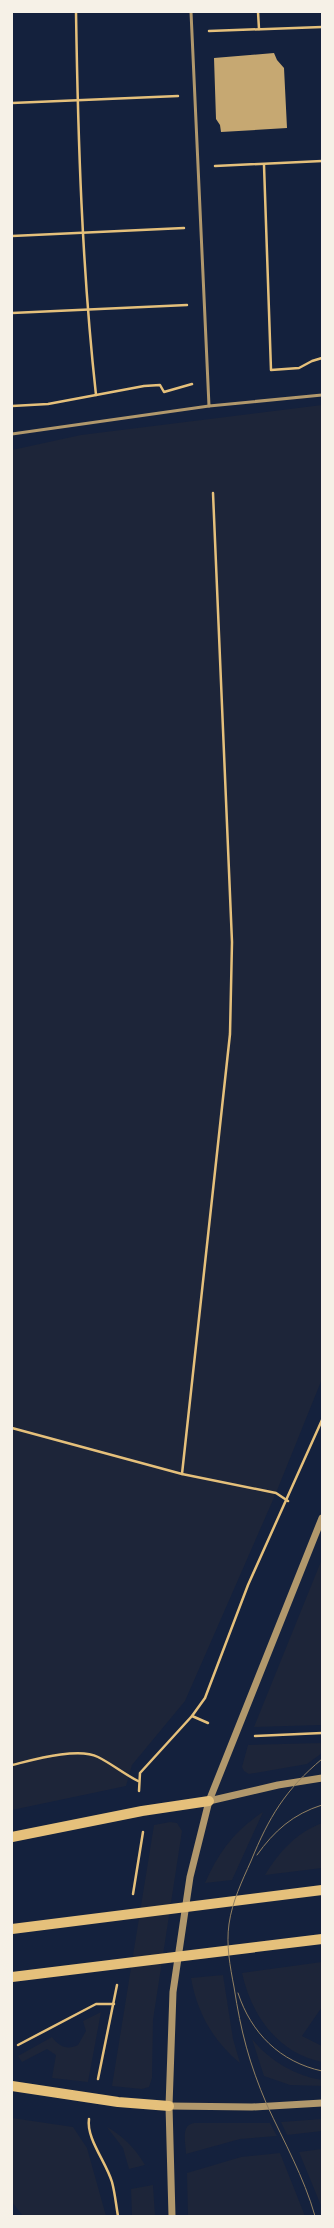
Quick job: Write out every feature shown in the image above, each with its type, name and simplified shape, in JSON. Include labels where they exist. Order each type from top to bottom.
[{"type":"main road","points":[[12,1837],[142,1810],[209,1801]]},
{"type":"main road","points":[[12,1929],[322,1890]]},
{"type":"main road","points":[[12,1977],[322,1939]]},
{"type":"main road","points":[[12,2086],[118,2102],[169,2106]]},
{"type":"street","points":[[172,2216],[169,2106],[173,1992],[190,1877],[209,1801],[322,1518]]},
{"type":"street","points":[[209,1801],[278,1785],[322,1778]]},
{"type":"street","points":[[169,2106],[252,2107],[322,2103]]},
{"type":"lane","points":[[191,12],[209,406]]},
{"type":"lane","points":[[12,434],[209,406],[322,395]]},
{"type":"path","points":[[76,12],[82,233],[86,310],[96,395]]},
{"type":"path","points":[[258,12],[259,29]]},
{"type":"path","points":[[192,32],[322,27]]},
{"type":"path","points":[[12,103],[194,96]]},
{"type":"path","points":[[198,166],[264,165],[322,161]]},
{"type":"path","points":[[264,165],[271,370],[299,368],[312,361],[322,358]]},
{"type":"path","points":[[12,236],[200,228]]},
{"type":"path","points":[[12,313],[204,304]]},
{"type":"path","points":[[12,406],[48,404],[160,385],[164,392],[208,380]]},
{"type":"path","points":[[182,1474],[230,1034],[232,942],[213,493]]},
{"type":"path","points":[[12,1428],[182,1474],[276,1493],[288,1501]]},
{"type":"path","points":[[192,1716],[208,1723]]},
{"type":"path","points":[[251,1736],[322,1733]]},
{"type":"path","points":[[12,1765],[66,1753],[97,1756],[120,1772],[138,1781]]},
{"type":"path","points":[[18,2045],[96,2004],[114,2004]]},
{"type":"shaded area","points":[[322,405],[322,1379],[276,1493],[185,1701],[132,1765],[126,1786],[12,1810],[12,450],[81,435]]},
{"type":"shaded area","points":[[322,1559],[322,1725],[254,1727]]},
{"type":"shaded area","points":[[322,1743],[322,1753],[307,1764],[249,1774],[244,1771],[242,1767],[248,1745]]},
{"type":"shaded area","points":[[263,1812],[232,1880],[205,1883],[228,1843],[244,1826]]},
{"type":"shaded area","points":[[170,1822],[177,1823],[182,1831],[153,2020],[152,2078],[149,2087],[142,2089],[112,2086],[154,1825]]},
{"type":"shaded area","points":[[322,1823],[322,1868],[265,1875],[282,1851],[289,1844],[304,1832]]},
{"type":"shaded area","points":[[322,1962],[322,2007],[302,2036],[322,2046],[322,2062],[306,2057],[292,2050],[279,2041],[268,2030],[252,2003],[242,1973]]},
{"type":"shaded area","points":[[223,1975],[233,2039],[240,2063],[222,2045],[208,2025],[197,2003],[191,1978]]},
{"type":"shaded area","points":[[101,2012],[88,2082],[52,2078],[56,2055],[47,2049],[22,2062],[18,2056],[52,2037],[64,2047],[74,2047],[78,2045],[86,2031],[83,2021]]},
{"type":"shaded area","points":[[252,2039],[267,2054],[283,2066],[302,2075],[322,2080],[322,2086],[290,2085],[264,2076]]},
{"type":"shaded area","points":[[12,2118],[73,2127],[87,2148],[106,2216],[23,2216],[12,2202]]},
{"type":"shaded area","points":[[322,2119],[322,2131],[287,2135],[281,2122]]},
{"type":"shaded area","points":[[270,2123],[277,2136],[240,2139],[186,2154],[185,2131],[190,2124]]},
{"type":"shaded area","points":[[107,2127],[129,2143],[145,2165],[129,2169],[123,2148]]},
{"type":"shaded area","points":[[322,2149],[322,2208],[299,2152]]},
{"type":"shaded area","points":[[280,2153],[305,2216],[188,2216],[187,2173],[241,2157]]},
{"type":"shaded area","points":[[153,2185],[155,2216],[132,2216],[131,2189]]},
{"type":"building","points":[[274,53],[277,60],[284,68],[287,128],[221,132],[220,125],[216,119],[214,58]]},
{"type":"tram line","points":[[315,2216],[305,2187],[267,2105],[250,2061],[237,2003],[230,1963],[228,1940],[230,1916],[235,1900],[264,1831],[279,1805],[288,1793],[309,1770],[322,1759]]},
{"type":"tram line","points":[[257,1855],[270,1838],[285,1824],[302,1813],[322,1805]]},
{"type":"tram line","points":[[238,1993],[251,2021],[269,2044],[293,2061],[322,2071]]}]
